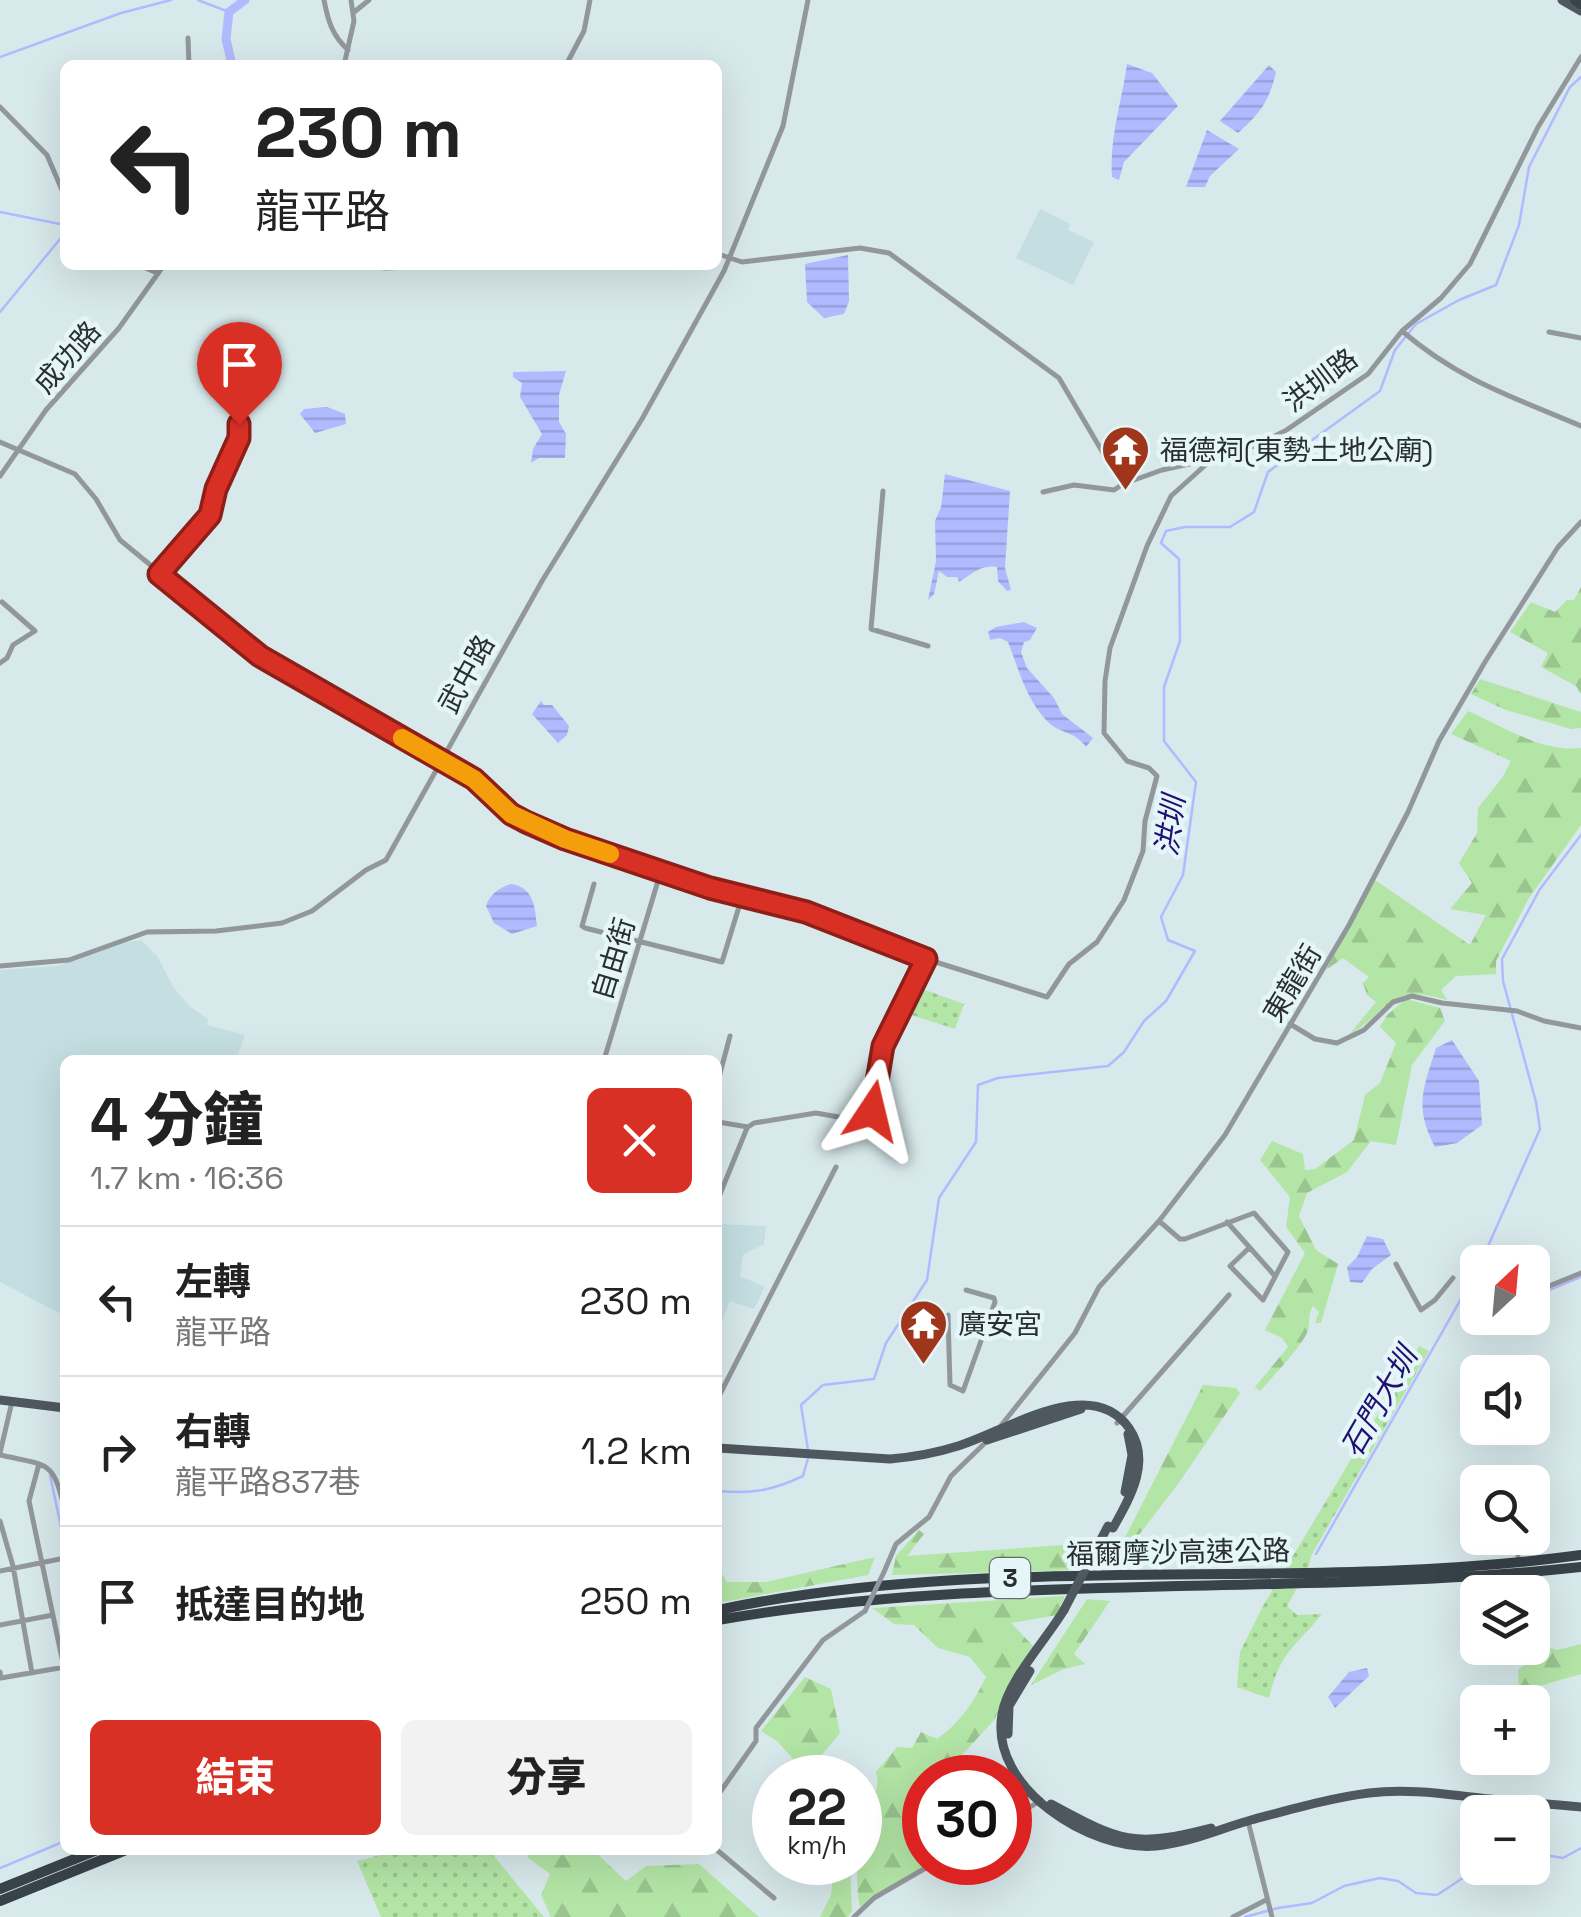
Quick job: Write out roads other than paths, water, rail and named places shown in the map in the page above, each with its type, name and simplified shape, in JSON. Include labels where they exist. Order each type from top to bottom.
[{"type":"highway","name":"福爾摩沙高速公路","points":[[722,1619],[903,1596],[1308,1578],[1581,1555]]},
{"type":"highway","name":"福爾摩沙高速公路","points":[[722,1609],[783,1596],[923,1582],[1463,1578],[1581,1568]]},
{"type":"highway","points":[[0,1889],[85,1855]]},
{"type":"highway","points":[[0,1901],[114,1855]]},
{"type":"main road","points":[[1562,0],[1579,5]]},
{"type":"main road","points":[[4,1404],[60,1410]]},
{"type":"main road","points":[[722,1450],[855,1462],[924,1460],[1080,1408],[1119,1421]]},
{"type":"main road","name":"3","points":[[1119,1421],[1128,1434],[1132,1455],[1125,1501],[1067,1611],[1014,1683],[1001,1718],[1011,1768],[1040,1801],[1102,1839],[1128,1846],[1182,1842],[1248,1821],[1352,1796],[1402,1791],[1581,1806]]},
{"type":"street","points":[[324,0],[328,23],[348,50]]},
{"type":"street","points":[[345,60],[351,0]]},
{"type":"street","points":[[352,13],[369,0]]},
{"type":"street","points":[[569,60],[584,31],[590,0]]},
{"type":"street","name":"武中路","points":[[0,966],[69,960],[147,932],[216,932],[270,926],[312,911],[366,870],[386,860],[542,581],[642,419],[730,258],[783,126],[808,0]]},
{"type":"street","points":[[188,38],[189,60]]},
{"type":"street","name":"洪圳路","points":[[1042,492],[1074,485],[1114,490],[1162,470],[1239,453],[1285,431],[1368,374],[1402,331],[1441,298],[1470,264],[1538,127],[1581,58]]},
{"type":"street","points":[[0,106],[47,154],[60,174]]},
{"type":"street","points":[[722,255],[742,262],[860,248],[890,253],[1059,378],[1123,484]]},
{"type":"street","points":[[150,270],[157,273]]},
{"type":"street","name":"成功路","points":[[0,476],[46,410],[119,328],[160,270]]},
{"type":"street","points":[[1402,331],[1436,360],[1476,382],[1581,426]]},
{"type":"street","points":[[1549,332],[1581,338]]},
{"type":"street","points":[[159,574],[210,515],[216,489],[239,438],[238,410],[244,401]]},
{"type":"street","points":[[0,442],[75,474],[120,540],[275,666],[474,779],[511,814],[526,822],[661,871],[806,912],[926,959],[1047,998],[1070,964],[1097,942],[1116,914],[1142,851],[1145,820],[1157,776],[1149,768],[1126,761],[1104,733],[1110,648],[1146,546],[1172,496],[1211,460]]},
{"type":"street","points":[[883,491],[870,629],[928,646]]},
{"type":"street","name":"東龍街","points":[[722,1788],[756,1741],[756,1728],[824,1640],[866,1611],[896,1544],[929,1517],[951,1476],[992,1435],[1075,1333],[1099,1287],[1159,1221],[1224,1134],[1362,902],[1462,701],[1558,547],[1581,522]]},
{"type":"street","points":[[0,663],[13,645],[34,631],[2,602]]},
{"type":"street","name":"自由街","points":[[606,1055],[661,871]]},
{"type":"street","points":[[594,884],[582,926],[639,944],[722,962],[742,896]]},
{"type":"street","points":[[722,1189],[748,1127],[754,1122],[816,1112],[866,1119],[872,1111],[883,1046],[926,959]]},
{"type":"street","points":[[1290,1024],[1330,1044],[1364,1030],[1393,1002],[1405,996],[1513,1011],[1581,1028]]},
{"type":"street","points":[[722,1066],[730,1036]]},
{"type":"street","points":[[722,1123],[748,1127]]},
{"type":"street","points":[[722,1390],[836,1167]]},
{"type":"street","points":[[1159,1221],[1180,1239],[1254,1213],[1288,1252],[1264,1300],[1230,1266],[1248,1249]]},
{"type":"street","points":[[1227,1222],[1275,1276]]},
{"type":"street","points":[[1396,1264],[1421,1310],[1436,1300],[1452,1278]]},
{"type":"street","points":[[1550,1285],[1581,1273]]},
{"type":"street","points":[[948,1316],[950,1385],[963,1390],[995,1302],[994,1298],[966,1290]]},
{"type":"street","points":[[1119,1421],[1229,1295]]},
{"type":"street","points":[[4,1404],[0,1454],[53,1470],[60,1489]]},
{"type":"street","points":[[39,1464],[29,1502],[60,1647]]},
{"type":"street","points":[[0,1521],[32,1673]]},
{"type":"street","points":[[0,1571],[60,1559]]},
{"type":"street","points":[[0,1625],[54,1615]]},
{"type":"street","points":[[1,1675],[60,1669]]},
{"type":"street","points":[[1032,1806],[1040,1801]]},
{"type":"street","points":[[1233,1917],[1270,1909],[1248,1821]]},
{"type":"street","points":[[722,1854],[774,1898]]},
{"type":"street","points":[[854,1917],[874,1898],[902,1882]]},
{"type":"water","points":[[1127,64],[1152,73],[1178,106],[1124,162],[1119,180],[1112,177],[1112,148]]},
{"type":"water","points":[[1269,65],[1276,72],[1267,99],[1238,133],[1220,121]]},
{"type":"water","points":[[1207,130],[1239,149],[1210,176],[1205,187],[1186,187]]},
{"type":"water","points":[[848,255],[849,301],[844,314],[824,318],[807,302],[805,264]]},
{"type":"water","points":[[566,371],[559,395],[559,422],[566,434],[565,458],[539,458],[531,463],[533,449],[542,434],[520,397],[522,383],[513,377],[513,372]]},
{"type":"water","points":[[327,407],[345,414],[346,424],[315,433],[300,414],[304,409]]},
{"type":"water","points":[[945,474],[1010,491],[1005,568],[1011,590],[1007,591],[998,581],[997,567],[981,569],[959,582],[957,577],[947,577],[939,571],[934,594],[928,600],[936,561],[935,521]]},
{"type":"water","points":[[1024,622],[1037,628],[1030,640],[1024,642],[1021,652],[1027,668],[1054,698],[1062,714],[1093,738],[1086,747],[1052,725],[1040,712],[1008,642],[1000,638],[990,640],[988,632],[996,627]]},
{"type":"water","points":[[541,701],[552,705],[569,726],[567,735],[558,743],[532,714]]},
{"type":"water","points":[[511,884],[529,894],[537,926],[512,934],[494,923],[486,906],[496,892]]},
{"type":"water","points":[[1452,1040],[1479,1081],[1482,1125],[1457,1143],[1435,1147],[1424,1120],[1424,1087],[1436,1048]]},
{"type":"water","points":[[1367,1236],[1383,1239],[1391,1255],[1372,1269],[1362,1283],[1350,1282],[1347,1267]]},
{"type":"water","points":[[1367,1668],[1369,1676],[1335,1708],[1328,1697],[1349,1672]]},
{"type":"waterway","points":[[0,57],[121,13],[171,0]]},
{"type":"waterway","points":[[198,0],[229,12]]},
{"type":"waterway","points":[[231,60],[226,39],[229,12],[245,0]]},
{"type":"waterway","name":"洪圳","points":[[808,1450],[801,1405],[823,1385],[874,1379],[886,1343],[927,1280],[939,1198],[976,1142],[978,1085],[998,1078],[1108,1066],[1124,1052],[1144,1021],[1166,1001],[1195,951],[1168,940],[1161,917],[1183,875],[1196,782],[1164,741],[1164,687],[1180,641],[1179,559],[1161,543],[1166,531],[1230,527],[1254,512],[1268,472],[1380,391],[1395,350],[1416,324],[1496,285],[1519,225],[1529,167],[1570,87],[1581,77]]},
{"type":"waterway","points":[[0,212],[60,224]]},
{"type":"waterway","points":[[0,312],[60,239]]},
{"type":"waterway","name":"石門大圳","points":[[1489,1245],[1540,1129],[1503,981],[1502,959],[1540,889],[1581,835]]},
{"type":"waterway","points":[[1550,1290],[1581,1277]]},
{"type":"waterway","name":"石門大圳","points":[[1316,1554],[1460,1301]]},
{"type":"waterway","name":"洪圳","points":[[722,1491],[751,1492],[781,1485],[803,1476],[808,1458]]},
{"type":"waterway","points":[[50,1475],[60,1522]]},
{"type":"waterway","name":"洪圳","points":[[0,1868],[60,1843]]},
{"type":"waterway","points":[[1550,1856],[1563,1858],[1581,1848]]},
{"type":"waterway","points":[[1245,1917],[1312,1903],[1344,1886],[1380,1878],[1398,1881],[1416,1893],[1437,1895],[1460,1880]]},
{"type":"place","name":"福德祠(東勢土地公廟)","points":[[1125,492]]},
{"type":"place","name":"廣安宮","points":[[923,1366]]}]
